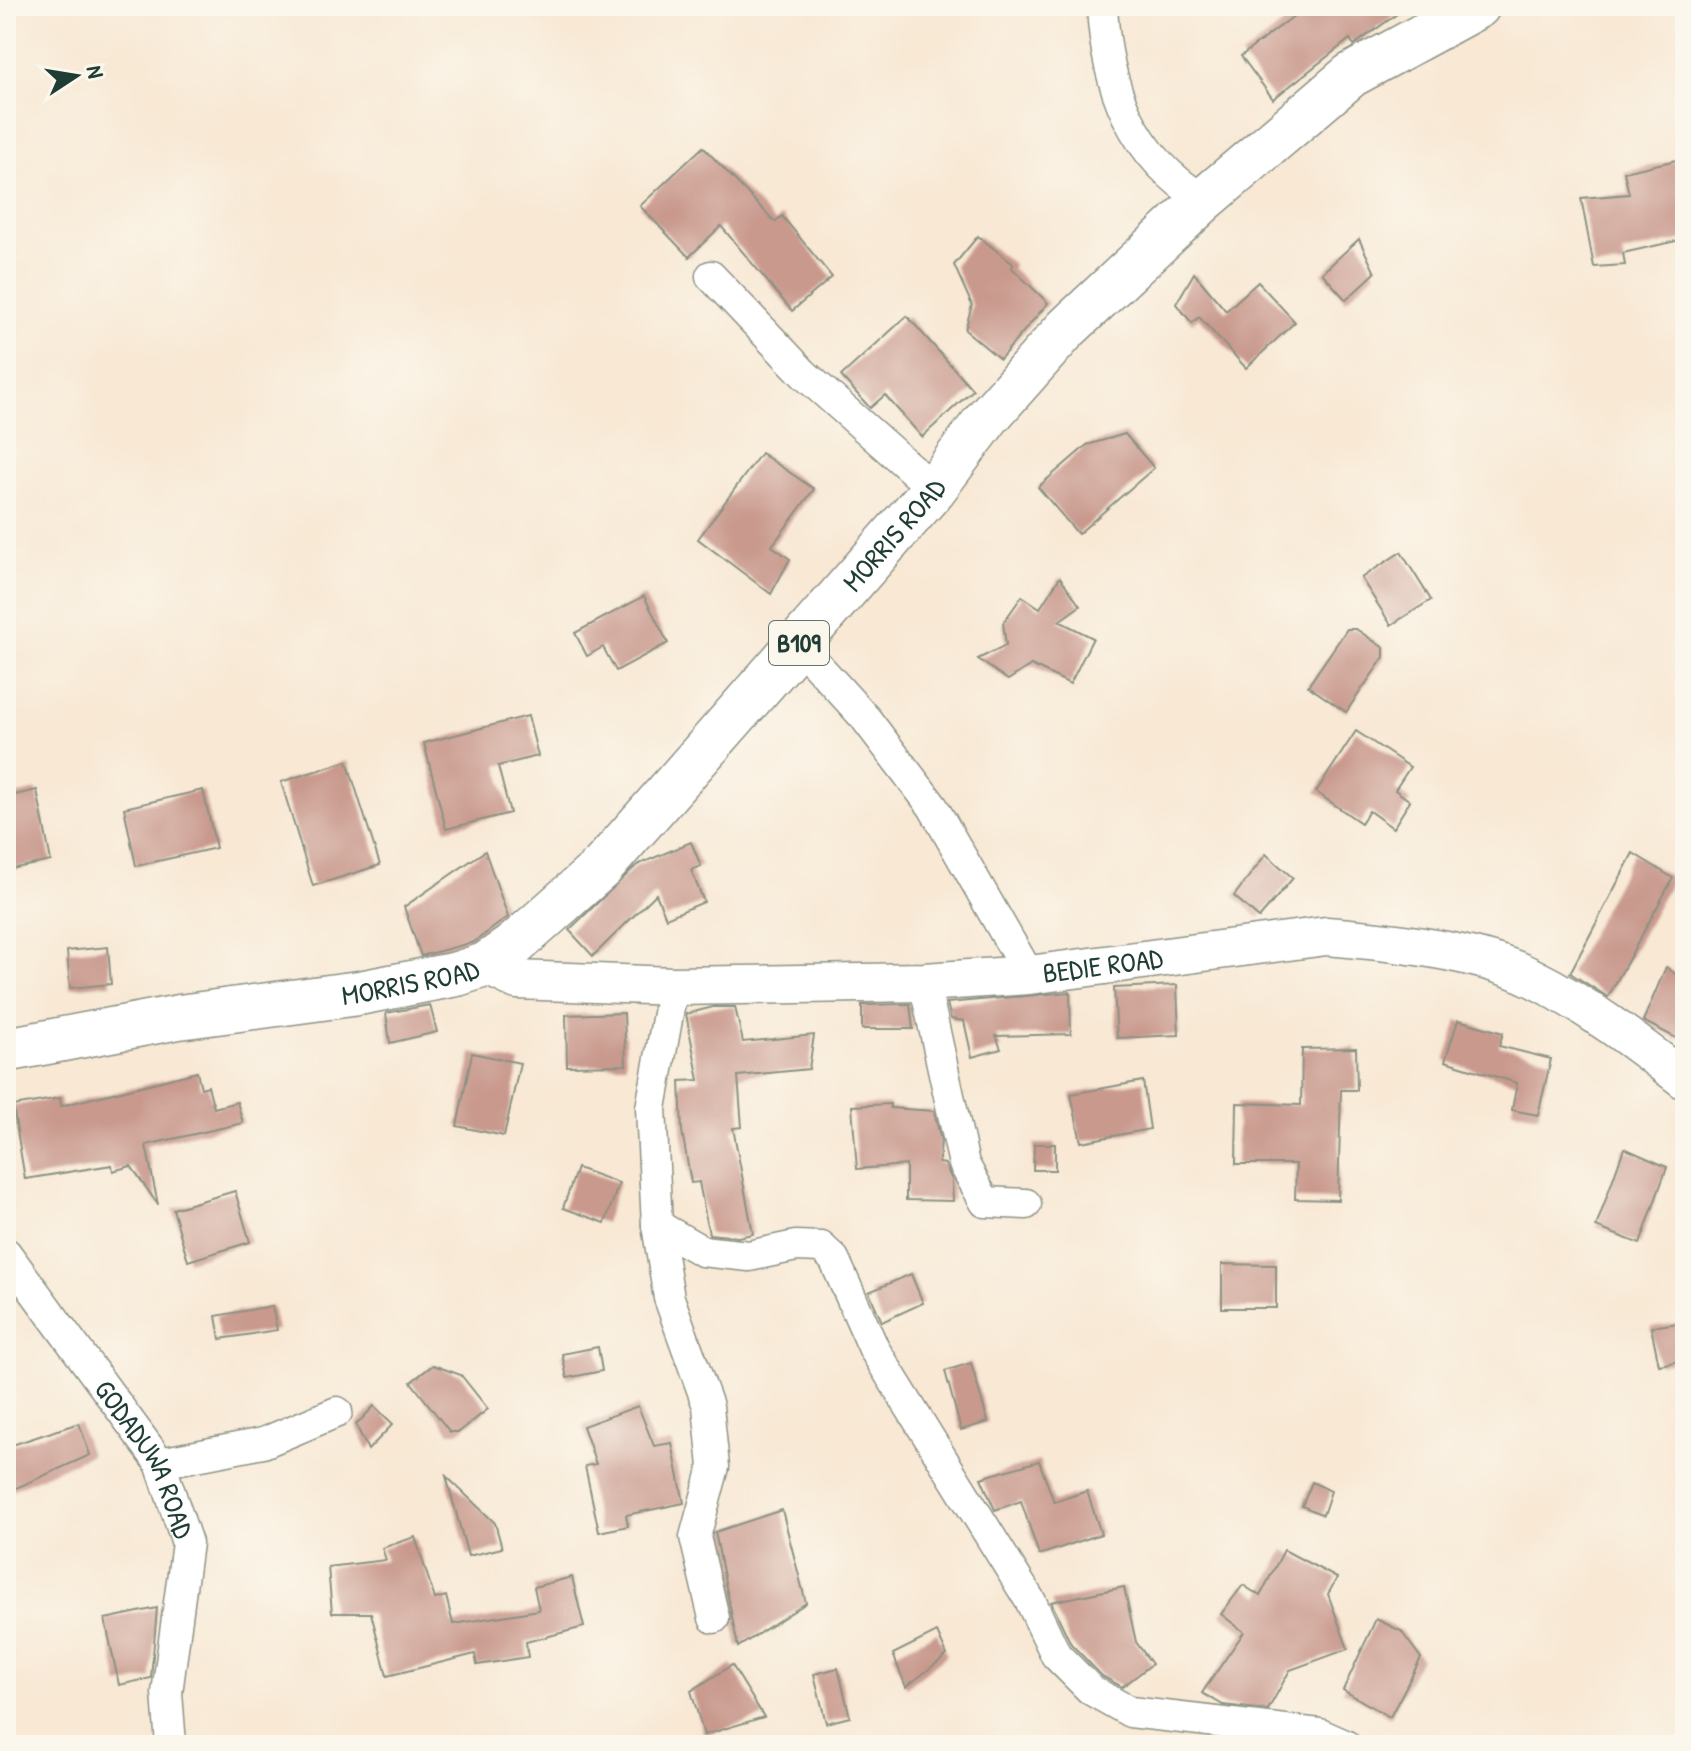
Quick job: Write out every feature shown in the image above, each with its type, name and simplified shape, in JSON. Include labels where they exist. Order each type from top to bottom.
[{"type":"main road","name":"MORRIS ROAD","points":[[6,1050],[179,1017],[359,993],[457,974],[485,965],[514,945],[602,867],[934,489],[987,418],[1066,329],[1204,200],[1351,75],[1478,6]]},
{"type":"street","points":[[1102,6],[1113,90],[1138,139],[1185,188],[1204,200]]},
{"type":"street","points":[[711,276],[804,374],[934,489]]},
{"type":"street","points":[[798,644],[866,719],[933,807],[1029,975]]},
{"type":"street","name":"BEDIE ROAD","points":[[485,965],[517,980],[673,986],[924,982],[1029,975],[1326,936],[1408,945],[1529,976],[1584,1008],[1685,1080]]},
{"type":"street","points":[[924,982],[964,1164],[985,1202],[1026,1204]]},
{"type":"street","points":[[673,986],[651,1108],[657,1225],[669,1298],[708,1406],[714,1467],[695,1537],[714,1618]]},
{"type":"street","points":[[657,1225],[702,1251],[749,1256],[796,1246],[821,1247],[834,1259],[874,1349],[1031,1602],[1056,1655],[1091,1690],[1130,1712],[1320,1734],[1345,1745]]},
{"type":"street","name":"GODADUWA ROAD","points":[[6,1253],[160,1463],[187,1543],[167,1693],[171,1745]]},
{"type":"street","points":[[160,1463],[263,1443],[337,1412]]},
{"type":"building","points":[[1307,6],[1408,6],[1354,45],[1350,39],[1273,99],[1241,56]]},
{"type":"building","points":[[703,147],[775,222],[782,216],[832,277],[792,311],[721,226],[689,257],[640,206]]},
{"type":"building","points":[[1685,158],[1685,239],[1623,253],[1625,265],[1594,267],[1581,198],[1629,194],[1624,172]]},
{"type":"building","points":[[978,236],[1013,264],[1012,268],[1048,303],[1000,359],[965,330],[972,305],[954,265]]},
{"type":"building","points":[[1359,239],[1375,273],[1346,300],[1322,273]]},
{"type":"building","points":[[1194,273],[1226,311],[1258,282],[1295,322],[1246,368],[1199,317],[1192,323],[1176,304]]},
{"type":"building","points":[[907,316],[973,390],[922,437],[885,395],[870,408],[841,376]]},
{"type":"building","points":[[1125,434],[1154,468],[1078,534],[1038,487],[1087,445]]},
{"type":"building","points":[[761,453],[814,489],[772,546],[790,559],[771,594],[698,539]]},
{"type":"building","points":[[1401,552],[1431,600],[1391,625],[1361,578]]},
{"type":"building","points":[[1060,577],[1080,606],[1059,621],[1093,638],[1070,684],[1031,665],[1008,680],[978,659],[1006,645],[1003,623],[1022,596],[1040,608]]},
{"type":"building","points":[[644,596],[668,643],[616,671],[603,647],[587,656],[575,633]]},
{"type":"building","points":[[1347,629],[1356,629],[1384,648],[1384,657],[1346,712],[1308,686]]},
{"type":"building","points":[[528,716],[538,756],[498,766],[510,813],[446,829],[424,743]]},
{"type":"building","points":[[1356,731],[1410,767],[1395,790],[1410,801],[1393,828],[1369,811],[1361,823],[1316,792]]},
{"type":"building","points":[[347,761],[380,865],[313,886],[281,782]]},
{"type":"building","points":[[37,790],[51,861],[6,870],[6,797]]},
{"type":"building","points":[[203,790],[216,848],[136,866],[124,808]]},
{"type":"building","points":[[691,842],[701,866],[691,870],[704,902],[666,918],[656,894],[593,956],[569,930],[637,865]]},
{"type":"building","points":[[485,851],[508,917],[474,942],[421,956],[404,907]]},
{"type":"building","points":[[1633,853],[1673,878],[1608,997],[1570,973]]},
{"type":"building","points":[[1266,854],[1293,878],[1259,918],[1234,896]]},
{"type":"building","points":[[108,947],[111,984],[70,988],[67,951]]},
{"type":"building","points":[[1666,967],[1685,981],[1685,1028],[1678,1039],[1643,1021]]},
{"type":"building","points":[[1177,985],[1179,1035],[1117,1038],[1114,988]]},
{"type":"building","points":[[1070,992],[1071,1034],[996,1036],[1001,1049],[972,1057],[964,1021],[951,1019],[947,1003]]},
{"type":"building","points":[[910,1004],[913,1029],[862,1029],[862,1005]]},
{"type":"building","points":[[430,1005],[437,1032],[390,1043],[386,1013]]},
{"type":"building","points":[[713,1007],[735,1007],[743,1042],[814,1035],[809,1069],[738,1076],[742,1127],[733,1128],[753,1234],[738,1237],[709,1234],[699,1182],[691,1183],[682,1131],[680,1081],[699,1080],[686,1014]]},
{"type":"building","points":[[624,1013],[626,1065],[567,1066],[566,1015]]},
{"type":"building","points":[[1458,1020],[1503,1033],[1499,1046],[1551,1059],[1538,1115],[1512,1110],[1517,1083],[1445,1061]]},
{"type":"building","points":[[1356,1048],[1357,1090],[1341,1090],[1338,1200],[1295,1199],[1296,1164],[1236,1164],[1237,1103],[1301,1105],[1302,1049]]},
{"type":"building","points":[[472,1053],[520,1063],[504,1136],[457,1126]]},
{"type":"building","points":[[197,1072],[201,1088],[208,1086],[214,1108],[237,1102],[243,1123],[146,1145],[158,1205],[131,1166],[113,1171],[112,1165],[25,1179],[13,1106],[60,1098],[61,1106]]},
{"type":"building","points":[[1143,1081],[1150,1129],[1081,1142],[1071,1094]]},
{"type":"building","points":[[890,1104],[890,1108],[934,1111],[941,1141],[939,1163],[945,1164],[952,1180],[953,1201],[906,1200],[906,1165],[857,1169],[852,1106]]},
{"type":"building","points":[[1034,1144],[1055,1144],[1055,1170],[1033,1170]]},
{"type":"building","points":[[1624,1148],[1667,1167],[1640,1244],[1596,1227]]},
{"type":"building","points":[[577,1168],[619,1183],[605,1223],[563,1208]]},
{"type":"building","points":[[235,1191],[250,1242],[188,1261],[173,1209]]},
{"type":"building","points":[[1222,1264],[1276,1265],[1276,1308],[1222,1308]]},
{"type":"building","points":[[911,1274],[923,1303],[882,1322],[869,1292]]},
{"type":"building","points":[[272,1306],[277,1330],[220,1339],[216,1316]]},
{"type":"building","points":[[1685,1322],[1685,1360],[1659,1365],[1651,1327]]},
{"type":"building","points":[[598,1347],[602,1371],[567,1378],[562,1354]]},
{"type":"building","points":[[971,1363],[988,1422],[961,1430],[945,1371]]},
{"type":"building","points":[[433,1365],[461,1375],[488,1409],[459,1432],[450,1432],[411,1382]]},
{"type":"building","points":[[374,1406],[393,1424],[368,1450],[356,1425]]},
{"type":"building","points":[[638,1406],[654,1446],[672,1443],[684,1503],[626,1515],[628,1526],[599,1532],[585,1466],[596,1464],[583,1426]]},
{"type":"building","points":[[79,1423],[90,1455],[12,1490],[6,1471],[6,1447]]},
{"type":"building","points":[[1039,1461],[1054,1502],[1087,1491],[1101,1534],[1039,1555],[1021,1501],[995,1510],[981,1478]]},
{"type":"building","points":[[446,1476],[495,1523],[502,1548],[468,1556]]},
{"type":"building","points":[[1312,1482],[1331,1491],[1323,1515],[1302,1506]]},
{"type":"building","points":[[782,1510],[806,1603],[738,1647],[715,1532]]},
{"type":"building","points":[[415,1537],[435,1599],[446,1596],[453,1624],[539,1610],[534,1587],[572,1577],[584,1627],[526,1642],[528,1657],[477,1665],[475,1654],[387,1676],[371,1613],[332,1613],[328,1567],[386,1560],[382,1548]]},
{"type":"building","points":[[1284,1550],[1337,1578],[1328,1594],[1348,1649],[1290,1670],[1268,1710],[1223,1705],[1202,1693],[1244,1632],[1221,1614],[1243,1585],[1260,1596]]},
{"type":"building","points":[[1124,1587],[1136,1642],[1152,1664],[1122,1687],[1102,1676],[1071,1644],[1051,1602]]},
{"type":"building","points":[[157,1608],[151,1678],[119,1685],[105,1619]]},
{"type":"building","points":[[1376,1619],[1401,1631],[1421,1658],[1390,1717],[1343,1690]]},
{"type":"building","points":[[937,1632],[947,1655],[906,1687],[893,1654]]},
{"type":"building","points":[[732,1665],[764,1717],[704,1735],[691,1691]]},
{"type":"building","points":[[838,1668],[850,1717],[826,1723],[814,1674]]}]
